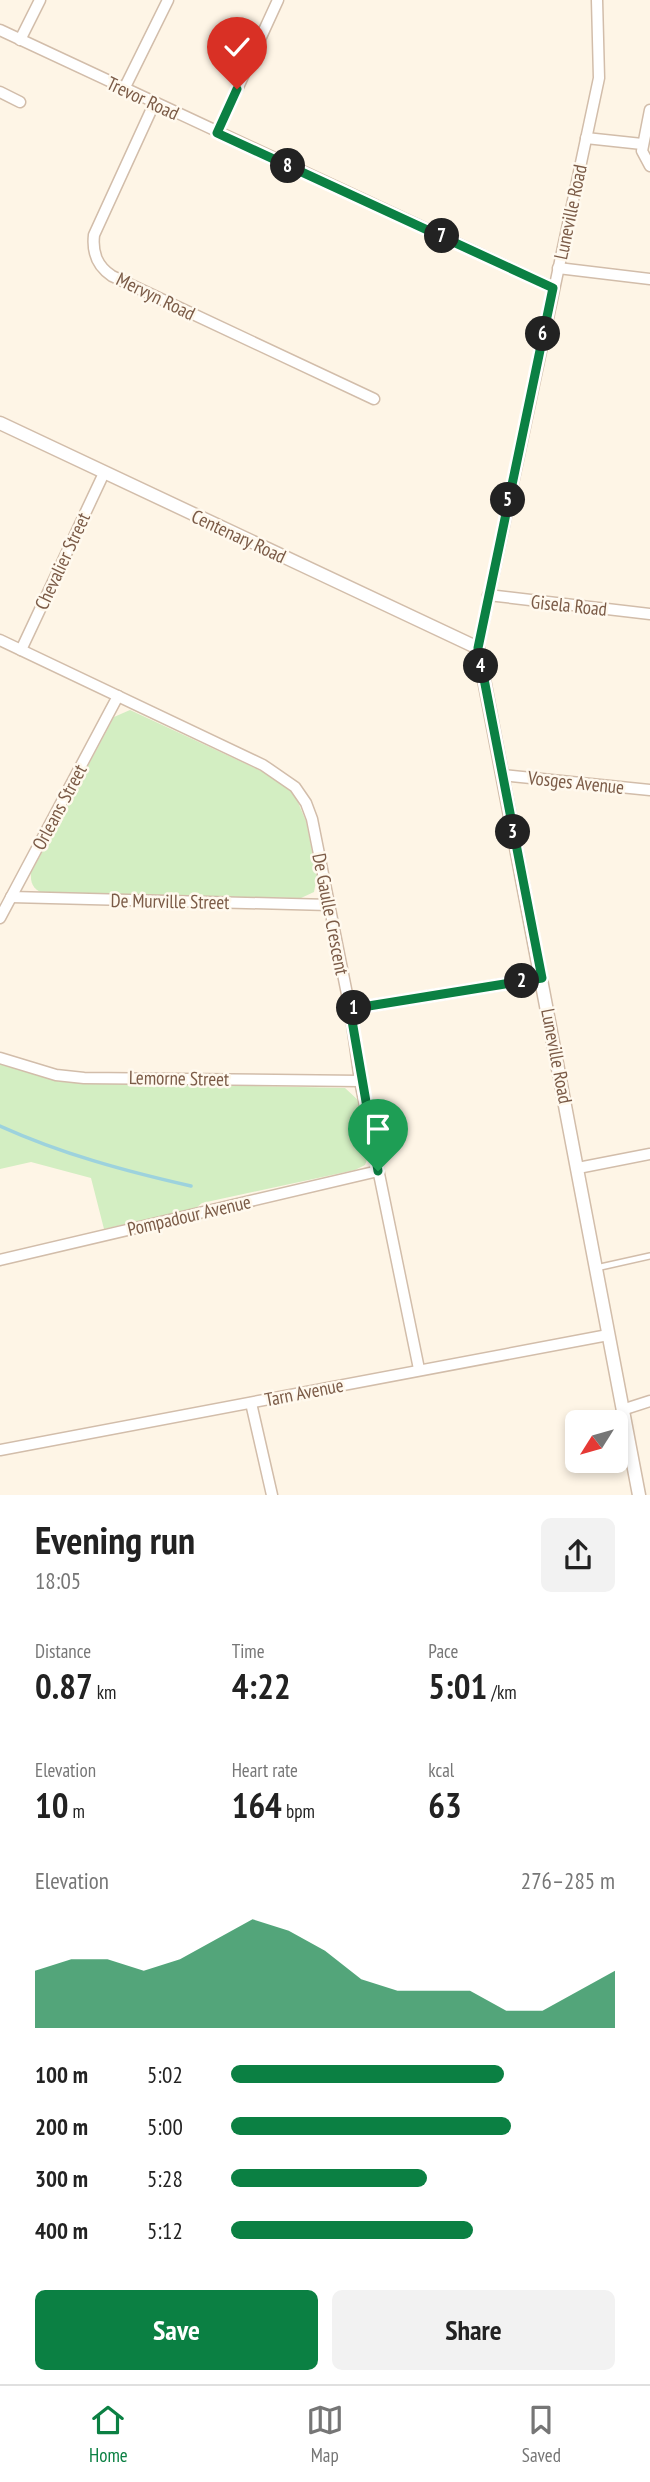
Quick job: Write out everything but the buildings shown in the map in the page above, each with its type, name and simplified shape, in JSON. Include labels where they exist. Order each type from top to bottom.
[{"type":"street","points":[[20,40],[40,0]]},
{"type":"street","points":[[124,89],[168,0]]},
{"type":"street","points":[[217,133],[278,0]]},
{"type":"street","name":"Luneville Road","points":[[597,0],[599,78],[478,648],[622,1410]]},
{"type":"street","name":"Trevor Road","points":[[0,30],[553,288]]},
{"type":"street","points":[[0,92],[20,102]]},
{"type":"street","name":"Mervyn Road","points":[[154,104],[94,235],[93,244],[98,263],[112,276],[374,399]]},
{"type":"street","points":[[650,110],[642,144],[642,151],[650,166]]},
{"type":"street","points":[[586,138],[642,144]]},
{"type":"street","points":[[558,268],[650,279]]},
{"type":"street","name":"Centenary Road","points":[[0,423],[478,648]]},
{"type":"street","name":"Chevalier Street","points":[[21,650],[104,472]]},
{"type":"street","name":"Gisela Road","points":[[488,596],[650,614]]},
{"type":"street","name":"De Gaulle Crescent","points":[[0,640],[263,765],[295,788],[306,803],[312,819],[350,1009],[360,1081],[419,1369]]},
{"type":"street","name":"Orleans Street","points":[[0,918],[118,696]]},
{"type":"street","name":"Vosges Avenue","points":[[502,775],[650,790]]},
{"type":"street","name":"De Murville Street","points":[[11,897],[329,905]]},
{"type":"street","points":[[350,1009],[542,978]]},
{"type":"street","name":"Lemorne Street","points":[[0,1058],[56,1075],[84,1077],[360,1081]]},
{"type":"street","points":[[578,1168],[650,1154]]},
{"type":"street","name":"Pompadour Avenue","points":[[0,1259],[378,1171]]},
{"type":"street","name":"Tarn Avenue","points":[[0,1450],[608,1335]]},
{"type":"street","points":[[622,1410],[650,1401]]},
{"type":"street","points":[[251,1403],[272,1495]]},
{"type":"street","name":"Luneville Road","points":[[628,1440],[639,1495]]},
{"type":"lane","points":[[596,1268],[650,1256]]},
{"type":"green space","points":[[130,710],[272,776],[294,793],[306,821],[317,876],[314,892],[301,898],[46,894],[36,889],[32,884],[31,873],[114,717]]},
{"type":"green space","points":[[0,1064],[61,1082],[345,1088],[359,1101],[370,1152],[365,1165],[355,1170],[202,1203],[196,1208],[104,1229],[91,1178],[31,1162],[0,1169]]},
{"type":"waterway","points":[[0,1126],[94,1161],[191,1186]]},
{"type":"route","points":[[237,89],[217,133],[553,288],[478,648],[542,978],[350,1009],[360,1081],[378,1171]]}]
